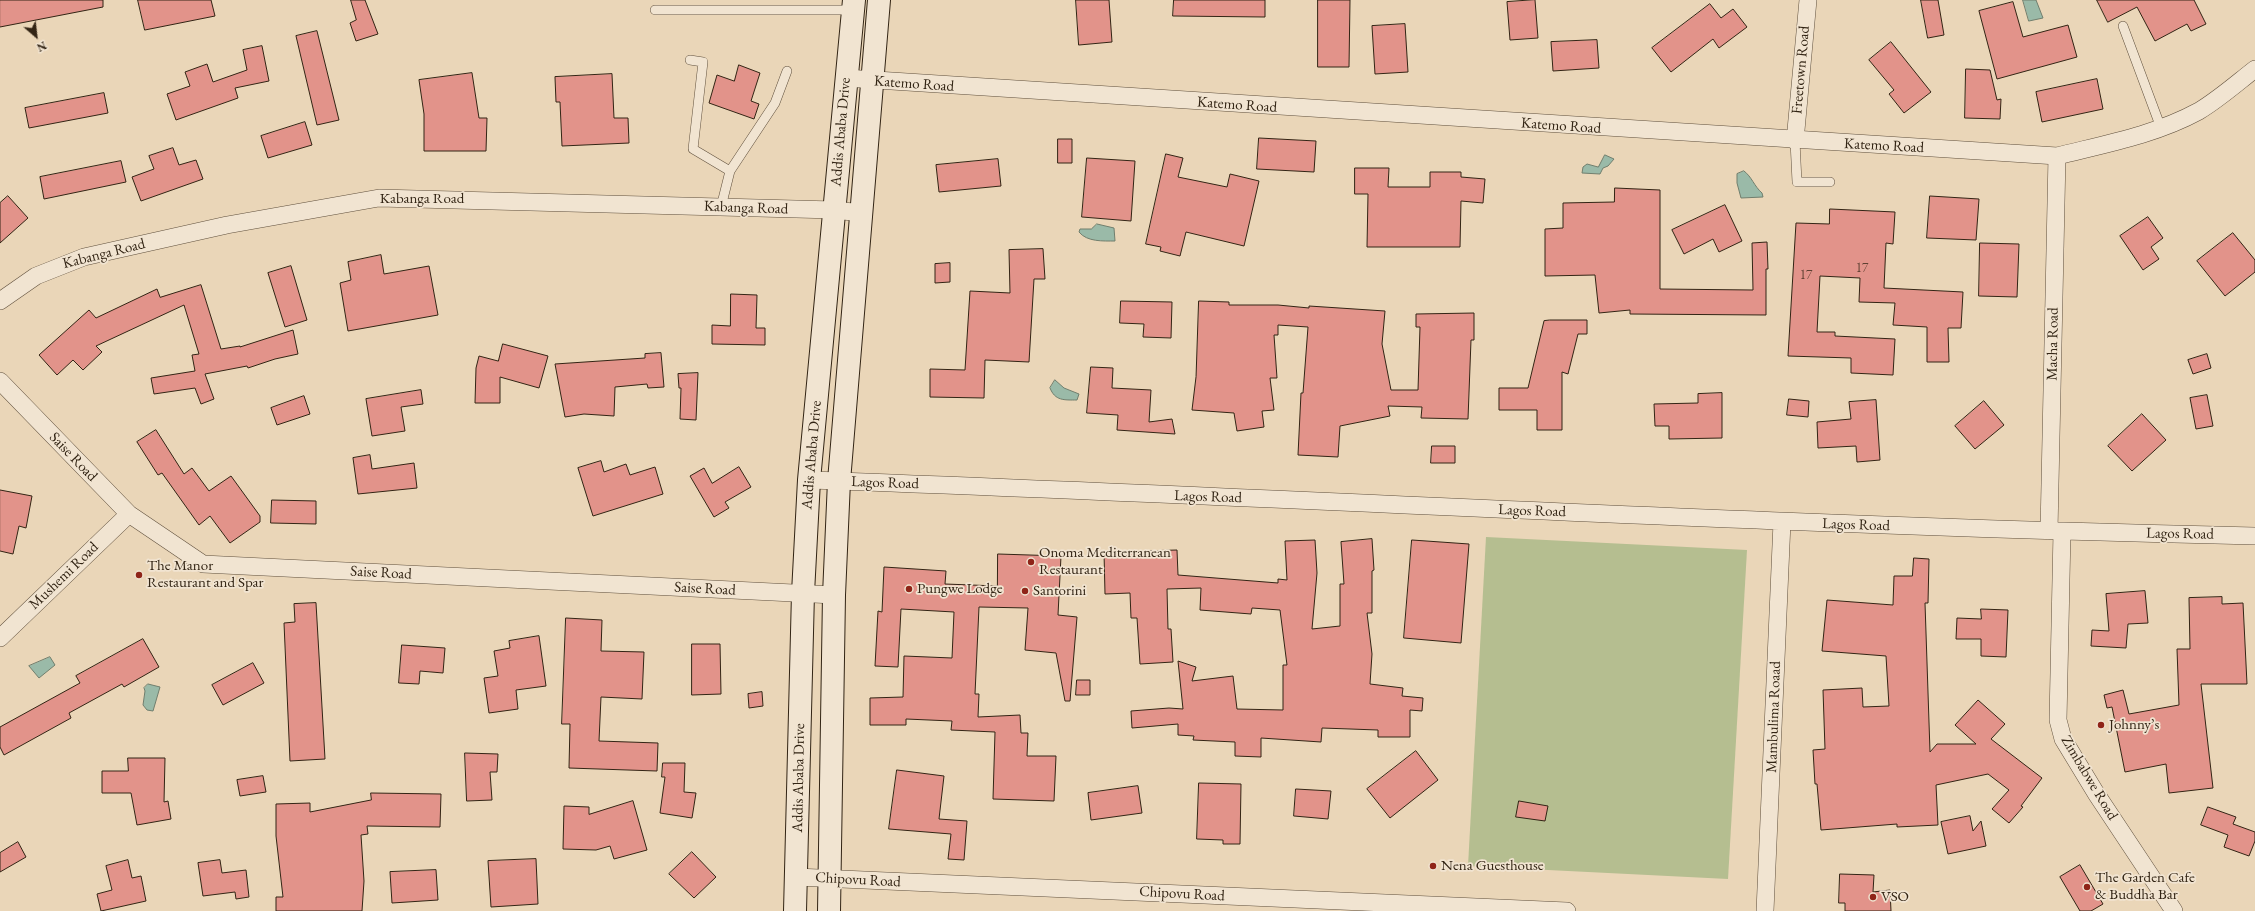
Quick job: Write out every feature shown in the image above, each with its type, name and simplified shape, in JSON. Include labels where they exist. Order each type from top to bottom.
[{"type":"main road","name":"Addis Ababa Drive","points":[[829,911],[834,595],[839,481],[862,213],[871,81],[879,0]]},
{"type":"main road","name":"Addis Ababa Drive","points":[[795,911],[803,593],[809,480],[853,5]]},
{"type":"street","name":"Freetown Road","points":[[1795,141],[1808,0]]},
{"type":"street","name":"Katemo Road","points":[[846,78],[871,81],[1795,141],[2057,156],[2135,137],[2161,128],[2200,110],[2255,69]]},
{"type":"street","name":"Macha Road","points":[[2056,532],[2057,156]]},
{"type":"street","name":"Kabanga Road","points":[[0,301],[36,276],[84,257],[227,225],[350,202],[409,198],[834,210],[862,213]]},
{"type":"street","name":"Saise Road","points":[[0,381],[129,514],[198,562],[206,565],[834,595]]},
{"type":"street","name":"Lagos Road","points":[[809,480],[1782,522],[2056,532],[2255,536]]},
{"type":"street","name":"Mushemi Road","points":[[0,638],[129,514]]},
{"type":"street","name":"Mambulima Roaad","points":[[1765,911],[1782,522]]},
{"type":"street","name":"Zimbabwe Road","points":[[2056,532],[2058,720],[2063,739],[2097,795],[2174,911]]},
{"type":"street","name":"Chipovu Road","points":[[796,877],[1567,911]]},
{"type":"lane","points":[[812,10],[813,0]]},
{"type":"lane","points":[[655,10],[812,10],[853,5]]},
{"type":"lane","points":[[2124,26],[2161,128]]},
{"type":"lane","points":[[690,60],[703,62],[693,149],[730,171]]},
{"type":"lane","points":[[721,207],[730,171],[775,103],[787,71]]},
{"type":"lane","points":[[1795,141],[1797,182],[1830,182]]},
{"type":"shaded area","points":[[2023,0],[2036,0],[2043,18],[2029,21]]},
{"type":"shaded area","points":[[1605,155],[1614,159],[1608,166],[1603,168],[1600,174],[1582,173],[1583,167],[1587,164],[1598,167]]},
{"type":"shaded area","points":[[1744,171],[1762,193],[1763,197],[1741,198],[1737,183],[1737,174]]},
{"type":"shaded area","points":[[1097,224],[1114,228],[1115,241],[1100,241],[1086,238],[1079,232],[1080,229],[1091,229]]},
{"type":"shaded area","points":[[1055,380],[1064,388],[1079,394],[1077,400],[1064,400],[1057,398],[1050,388]]},
{"type":"shaded area","points":[[1486,537],[1747,550],[1728,879],[1468,866]]},
{"type":"shaded area","points":[[50,657],[55,665],[39,678],[29,666]]},
{"type":"shaded area","points":[[148,684],[160,687],[153,711],[147,710],[143,705],[144,688]]},
{"type":"building","points":[[0,0],[103,0],[103,7],[0,27]]},
{"type":"building","points":[[138,0],[211,0],[215,16],[145,30]]},
{"type":"building","points":[[351,0],[365,0],[378,34],[356,41],[350,23],[356,20]]},
{"type":"building","points":[[1076,0],[1109,0],[1112,42],[1079,45]]},
{"type":"building","points":[[1174,0],[1265,0],[1265,17],[1173,16]]},
{"type":"building","points":[[1318,0],[1350,0],[1349,67],[1318,67]]},
{"type":"building","points":[[1535,0],[1538,38],[1510,40],[1507,2]]},
{"type":"building","points":[[1921,0],[1938,0],[1944,35],[1928,38]]},
{"type":"building","points":[[2097,0],[2194,0],[2206,24],[2191,31],[2187,24],[2155,41],[2137,7],[2108,22]]},
{"type":"building","points":[[2013,2],[2023,37],[2068,25],[2077,57],[1997,79],[1979,11]]},
{"type":"building","points":[[1710,4],[1721,18],[1733,9],[1747,27],[1719,48],[1713,39],[1671,72],[1652,48]]},
{"type":"building","points":[[1405,24],[1408,72],[1375,74],[1372,26]]},
{"type":"building","points":[[317,31],[339,120],[317,125],[296,36]]},
{"type":"building","points":[[1597,40],[1599,68],[1553,71],[1551,42]]},
{"type":"building","points":[[1891,42],[1931,92],[1904,113],[1889,94],[1894,90],[1869,60]]},
{"type":"building","points":[[262,46],[269,81],[235,88],[238,98],[176,120],[167,94],[190,86],[185,72],[207,64],[213,82],[247,70],[243,50]]},
{"type":"building","points":[[739,65],[760,73],[751,101],[759,104],[754,119],[709,103],[717,75],[734,81]]},
{"type":"building","points":[[1966,69],[1990,70],[1997,100],[2001,99],[2000,119],[1965,118]]},
{"type":"building","points":[[472,73],[479,118],[487,118],[486,151],[424,151],[424,114],[419,80]]},
{"type":"building","points":[[612,74],[614,118],[628,118],[629,143],[562,146],[560,102],[556,102],[555,77]]},
{"type":"building","points":[[2097,79],[2103,109],[2042,122],[2036,92]]},
{"type":"building","points":[[104,93],[108,113],[29,128],[25,108]]},
{"type":"building","points":[[305,122],[312,145],[268,158],[261,136]]},
{"type":"building","points":[[1259,138],[1316,141],[1314,172],[1257,169]]},
{"type":"building","points":[[1058,139],[1072,139],[1072,163],[1058,163]]},
{"type":"building","points":[[173,148],[179,165],[196,160],[203,179],[141,201],[132,177],[154,169],[149,156]]},
{"type":"building","points":[[1166,154],[1183,158],[1178,177],[1227,187],[1230,174],[1259,181],[1244,246],[1186,232],[1180,256],[1160,251],[1161,247],[1146,244]]},
{"type":"building","points":[[1087,158],[1135,161],[1131,221],[1082,217]]},
{"type":"building","points":[[998,159],[1001,186],[939,192],[936,165]]},
{"type":"building","points":[[121,161],[126,182],[44,199],[40,177]]},
{"type":"building","points":[[1355,168],[1389,168],[1388,187],[1430,187],[1430,172],[1461,172],[1461,177],[1485,179],[1483,203],[1461,201],[1460,247],[1367,247],[1368,194],[1355,194]]},
{"type":"building","points":[[1615,188],[1660,190],[1660,289],[1753,290],[1752,243],[1767,242],[1768,269],[1766,269],[1766,315],[1630,314],[1630,310],[1599,313],[1595,275],[1545,276],[1545,229],[1563,228],[1563,203],[1614,202]]},
{"type":"building","points":[[8,196],[28,218],[0,243],[0,203]]},
{"type":"building","points":[[1930,196],[1979,199],[1976,240],[1927,238]]},
{"type":"building","points":[[1725,205],[1742,241],[1719,252],[1713,239],[1684,254],[1672,230]]},
{"type":"building","points":[[1830,209],[1895,212],[1893,244],[1886,243],[1884,288],[1963,292],[1961,328],[1948,328],[1949,362],[1927,362],[1927,327],[1893,325],[1895,303],[1859,302],[1860,278],[1820,276],[1817,332],[1835,332],[1835,336],[1895,339],[1893,375],[1851,373],[1851,358],[1788,356],[1796,223],[1829,224]]},
{"type":"building","points":[[2148,217],[2163,238],[2151,247],[2159,259],[2143,270],[2120,236]]},
{"type":"building","points":[[2233,233],[2255,260],[2255,272],[2225,296],[2197,261]]},
{"type":"building","points":[[1980,243],[2019,244],[2017,297],[1979,296]]},
{"type":"building","points":[[1043,249],[1045,279],[1034,279],[1029,362],[985,360],[984,398],[930,397],[930,369],[965,370],[970,291],[1010,293],[1009,250]]},
{"type":"building","points":[[381,255],[384,274],[429,266],[438,315],[348,331],[340,283],[351,280],[348,262]]},
{"type":"building","points":[[950,263],[950,282],[935,283],[935,264]]},
{"type":"building","points":[[291,266],[307,320],[285,327],[268,273]]},
{"type":"building","points":[[201,285],[221,349],[240,347],[293,330],[298,354],[275,359],[248,368],[247,366],[205,374],[214,399],[201,404],[195,388],[154,394],[151,378],[195,371],[192,355],[199,354],[184,305],[96,346],[102,352],[83,370],[73,360],[57,375],[39,355],[89,310],[96,318],[157,289],[160,297]]},
{"type":"building","points":[[731,294],[757,295],[756,328],[765,328],[765,345],[712,344],[712,325],[730,326]]},
{"type":"building","points":[[1121,301],[1172,302],[1171,338],[1143,337],[1144,324],[1120,323]]},
{"type":"building","points":[[1199,301],[1229,302],[1229,305],[1278,305],[1309,308],[1309,306],[1385,311],[1382,344],[1391,390],[1418,390],[1420,327],[1416,327],[1416,314],[1474,313],[1474,340],[1471,340],[1468,419],[1421,418],[1422,407],[1388,406],[1390,416],[1340,426],[1338,457],[1298,455],[1301,393],[1303,393],[1308,327],[1278,325],[1278,335],[1274,335],[1277,378],[1270,378],[1274,410],[1262,411],[1264,427],[1237,431],[1234,413],[1192,410],[1196,377]]},
{"type":"building","points":[[1587,320],[1587,334],[1578,334],[1568,374],[1562,372],[1562,430],[1537,430],[1537,410],[1499,410],[1499,388],[1528,388],[1544,321]]},
{"type":"building","points":[[503,344],[548,356],[539,388],[500,377],[500,403],[475,403],[476,368],[479,356],[498,361]]},
{"type":"building","points":[[661,353],[664,387],[648,388],[647,384],[615,387],[614,416],[584,414],[565,417],[555,364],[645,358],[645,354]]},
{"type":"building","points":[[2207,354],[2211,368],[2193,374],[2188,360]]},
{"type":"building","points":[[1091,367],[1113,368],[1112,388],[1151,390],[1149,422],[1172,419],[1175,434],[1117,430],[1118,415],[1087,413]]},
{"type":"building","points":[[698,373],[696,420],[680,419],[681,388],[679,388],[678,374]]},
{"type":"building","points":[[421,390],[423,404],[401,407],[405,431],[372,436],[366,399]]},
{"type":"building","points":[[1722,393],[1722,438],[1669,439],[1669,426],[1655,426],[1654,404],[1698,403],[1698,394]]},
{"type":"building","points":[[2207,395],[2213,426],[2196,429],[2190,398]]},
{"type":"building","points":[[304,396],[310,414],[277,425],[271,408]]},
{"type":"building","points":[[1789,399],[1809,401],[1808,417],[1787,415]]},
{"type":"building","points":[[1876,400],[1880,460],[1857,462],[1856,446],[1818,448],[1817,422],[1851,419],[1849,402]]},
{"type":"building","points":[[1984,401],[2004,425],[1975,449],[1955,426]]},
{"type":"building","points":[[2142,414],[2166,440],[2132,471],[2108,446]]},
{"type":"building","points":[[156,430],[184,474],[192,468],[209,491],[231,476],[260,516],[260,522],[230,543],[210,516],[199,525],[162,473],[158,475],[137,442]]},
{"type":"building","points":[[1432,446],[1455,446],[1455,463],[1431,463]]},
{"type":"building","points":[[370,455],[372,469],[414,463],[417,488],[358,494],[353,458]]},
{"type":"building","points":[[601,461],[604,472],[626,464],[630,475],[655,467],[663,494],[593,516],[578,468]]},
{"type":"building","points":[[739,467],[751,487],[725,502],[729,508],[714,517],[690,476],[704,468],[712,483]]},
{"type":"building","points":[[0,490],[32,496],[26,528],[19,526],[13,554],[0,551]]},
{"type":"building","points":[[272,500],[316,501],[316,524],[271,523]]},
{"type":"building","points":[[1372,539],[1374,570],[1372,571],[1372,613],[1367,613],[1372,654],[1370,684],[1403,688],[1402,696],[1423,698],[1422,711],[1410,710],[1410,737],[1378,737],[1378,730],[1322,728],[1321,742],[1261,738],[1261,757],[1235,756],[1235,742],[1193,740],[1194,736],[1178,735],[1178,724],[1132,728],[1131,711],[1169,708],[1183,709],[1178,661],[1196,667],[1192,681],[1233,676],[1237,709],[1283,710],[1283,665],[1287,665],[1280,610],[1252,608],[1251,614],[1200,610],[1201,588],[1167,589],[1168,629],[1171,629],[1173,662],[1140,664],[1137,618],[1131,618],[1130,593],[1105,594],[1104,552],[1177,550],[1178,575],[1278,583],[1278,579],[1287,580],[1285,541],[1315,540],[1317,573],[1312,629],[1340,626],[1340,584],[1344,584],[1341,542]]},
{"type":"building","points":[[1412,540],[1469,544],[1461,643],[1404,638]]},
{"type":"building","points":[[998,554],[1061,556],[1058,615],[1077,617],[1070,701],[1065,701],[1056,653],[1025,650],[1028,608],[979,607],[975,694],[979,694],[978,717],[1020,715],[1021,733],[1028,733],[1027,756],[1056,756],[1054,801],[993,799],[995,732],[951,730],[952,721],[906,719],[906,725],[870,725],[870,698],[903,697],[904,656],[952,658],[954,612],[901,609],[898,667],[875,666],[878,611],[882,612],[884,567],[946,571],[945,584],[997,586]]},
{"type":"building","points":[[1914,558],[1929,559],[1928,603],[1925,603],[1930,752],[1937,744],[1976,744],[1955,725],[1978,700],[2005,724],[1991,739],[2042,778],[2021,806],[2023,807],[2009,823],[1992,809],[2009,790],[1988,774],[1936,785],[1938,825],[1897,827],[1897,824],[1821,830],[1817,784],[1815,784],[1813,750],[1825,749],[1823,690],[1862,688],[1863,707],[1889,706],[1886,656],[1822,651],[1827,600],[1893,605],[1894,576],[1912,576]]},
{"type":"building","points":[[2145,591],[2148,623],[2128,624],[2126,648],[2091,646],[2092,630],[2109,631],[2106,594]]},
{"type":"building","points":[[2222,597],[2222,604],[2243,603],[2247,684],[2201,684],[2213,788],[2169,793],[2166,764],[2125,772],[2112,707],[2107,708],[2104,695],[2123,690],[2129,714],[2179,705],[2177,649],[2190,649],[2189,598]]},
{"type":"building","points":[[316,603],[325,759],[290,761],[284,623],[295,622],[294,604]]},
{"type":"building","points":[[1981,609],[2008,610],[2006,657],[1981,656],[1981,639],[1956,639],[1957,618],[1981,619]]},
{"type":"building","points":[[566,618],[602,620],[601,651],[644,652],[642,699],[601,697],[599,741],[658,743],[657,771],[569,768],[570,724],[562,724]]},
{"type":"building","points":[[539,636],[546,686],[516,690],[518,709],[489,713],[484,678],[498,676],[494,651],[510,648],[509,641]]},
{"type":"building","points":[[143,639],[159,667],[124,687],[122,684],[69,713],[71,718],[4,755],[0,747],[0,727],[80,683],[76,676]]},
{"type":"building","points":[[692,644],[720,644],[721,694],[692,695]]},
{"type":"building","points":[[402,645],[445,648],[443,673],[420,671],[419,684],[399,683]]},
{"type":"building","points":[[253,663],[264,683],[223,705],[212,685]]},
{"type":"building","points":[[1077,680],[1090,680],[1090,695],[1076,695]]},
{"type":"building","points":[[762,692],[763,706],[749,708],[748,694]]},
{"type":"building","points":[[1416,751],[1438,780],[1390,818],[1367,789]]},
{"type":"building","points":[[465,753],[498,754],[497,772],[490,772],[492,800],[467,801]]},
{"type":"building","points":[[128,758],[165,758],[164,802],[168,801],[171,819],[137,825],[131,793],[102,793],[102,771],[128,771]]},
{"type":"building","points":[[663,763],[685,763],[684,792],[696,793],[692,818],[660,813],[665,777],[662,777]]},
{"type":"building","points":[[897,770],[944,776],[939,819],[967,821],[964,860],[948,859],[951,834],[889,829]]},
{"type":"building","points":[[263,776],[266,792],[240,796],[237,780]]},
{"type":"building","points":[[1199,783],[1241,784],[1240,844],[1223,844],[1223,840],[1197,839]]},
{"type":"building","points":[[1138,786],[1142,813],[1091,820],[1088,793]]},
{"type":"building","points":[[1296,789],[1331,791],[1328,819],[1294,816]]},
{"type":"building","points":[[371,793],[441,794],[440,827],[367,826],[368,834],[361,835],[364,881],[362,911],[276,911],[276,897],[283,897],[276,836],[276,804],[310,803],[310,812],[371,800]]},
{"type":"building","points":[[633,801],[647,850],[614,859],[610,846],[596,850],[563,849],[564,806],[589,807],[589,814]]},
{"type":"building","points":[[1519,801],[1548,806],[1545,821],[1516,817]]},
{"type":"building","points":[[2208,807],[2236,817],[2233,824],[2255,832],[2255,841],[2249,856],[2224,847],[2228,835],[2201,825]]},
{"type":"building","points":[[1970,816],[1973,831],[1981,821],[1986,846],[1948,854],[1941,822]]},
{"type":"building","points":[[18,842],[26,857],[0,872],[0,853]]},
{"type":"building","points":[[692,852],[716,877],[694,898],[669,874]]},
{"type":"building","points":[[536,859],[538,904],[491,907],[488,861]]},
{"type":"building","points":[[128,860],[132,878],[141,876],[146,901],[101,911],[97,894],[112,890],[106,866]]},
{"type":"building","points":[[220,860],[222,873],[246,870],[249,897],[236,899],[235,892],[203,896],[198,863]]},
{"type":"building","points":[[2080,865],[2103,904],[2091,911],[2080,911],[2060,877]]},
{"type":"building","points":[[436,870],[438,900],[392,903],[390,872]]},
{"type":"building","points":[[1840,874],[1874,875],[1873,892],[1890,890],[1891,911],[1845,911],[1845,903],[1839,903]]},
{"type":"place","name":"Onoma Mediterranean Restaurant","points":[[1031,562]]},
{"type":"place","name":"The Manor Restaurant and Spar","points":[[139,575]]},
{"type":"place","name":"Pungwe Lodge","points":[[909,589]]},
{"type":"place","name":"Santorini","points":[[1025,591]]},
{"type":"place","name":"Johnny’s","points":[[2101,725]]},
{"type":"place","name":"Nena Guesthouse","points":[[1433,866]]},
{"type":"place","name":"The Garden Cafe & Buddha Bar","points":[[2087,887]]},
{"type":"place","name":"VSO","points":[[1873,897]]}]
